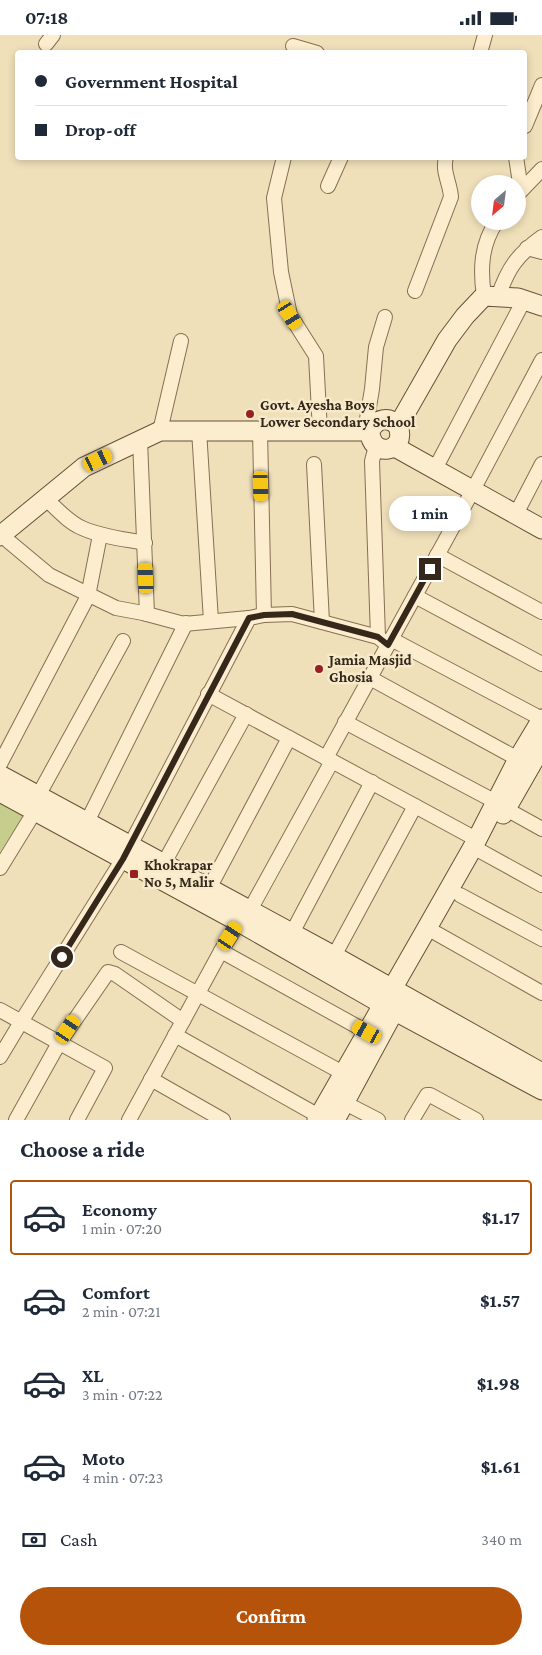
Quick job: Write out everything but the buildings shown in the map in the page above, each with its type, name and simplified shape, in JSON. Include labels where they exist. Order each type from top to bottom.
[{"type":"street","points":[[481,50],[486,35]]},
{"type":"street","points":[[294,45],[308,50]]},
{"type":"street","points":[[527,121],[541,87]]},
{"type":"street","points":[[283,160],[274,198],[280,271],[290,315],[316,356],[320,431]]},
{"type":"street","points":[[328,186],[339,160]]},
{"type":"street","points":[[415,291],[451,197],[451,189],[446,178],[445,160]]},
{"type":"street","points":[[516,160],[518,175]]},
{"type":"street","points":[[526,185],[542,169]]},
{"type":"street","points":[[491,297],[481,274],[484,246],[492,230]]},
{"type":"street","points":[[398,427],[446,340],[465,316],[491,297],[511,265],[527,248],[542,237]]},
{"type":"street","points":[[527,248],[542,252]]},
{"type":"street","points":[[491,297],[524,300],[542,306]]},
{"type":"street","points":[[435,469],[524,300]]},
{"type":"street","points":[[385,317],[376,347],[370,436],[386,640]]},
{"type":"street","points":[[160,431],[181,341]]},
{"type":"street","points":[[131,1120],[197,994],[221,951],[245,916],[329,759],[370,678],[386,640],[415,596],[542,360]]},
{"type":"street","points":[[370,436],[376,423],[385,419],[395,423],[398,427],[400,438],[395,447],[385,450],[370,436],[320,431],[160,431],[84,467],[1,536],[49,575],[116,609],[186,623],[292,614],[386,640],[541,724],[530,767]]},
{"type":"street","points":[[199,430],[211,621]]},
{"type":"street","points":[[260,431],[264,615]]},
{"type":"street","points":[[140,439],[148,614]]},
{"type":"street","points":[[395,447],[542,529]]},
{"type":"street","points":[[314,464],[322,622]]},
{"type":"street","points":[[516,514],[542,464]]},
{"type":"street","points":[[45,498],[64,516],[81,528],[100,535],[145,543]]},
{"type":"street","points":[[0,765],[88,596],[100,535]]},
{"type":"street","points":[[437,555],[542,612]]},
{"type":"street","points":[[415,596],[542,664]]},
{"type":"street","points":[[0,1057],[126,852],[249,618]]},
{"type":"street","points":[[84,829],[186,623]]},
{"type":"street","points":[[0,868],[37,803],[123,641]]},
{"type":"street","points":[[370,678],[530,767]]},
{"type":"street","points":[[208,694],[415,806],[542,885]]},
{"type":"street","points":[[164,863],[246,714]]},
{"type":"street","points":[[346,723],[501,805],[542,829]]},
{"type":"street","points":[[205,895],[289,738]]},
{"type":"street","points":[[324,1119],[345,1103],[394,1000],[477,846],[501,805],[530,767],[542,746]]},
{"type":"street","points":[[0,775],[37,803],[245,916],[394,1000],[542,1090]]},
{"type":"street","points":[[292,933],[372,782]]},
{"type":"street","points":[[0,792],[37,803]]},
{"type":"street","points":[[334,956],[415,806]]},
{"type":"street","points":[[432,931],[460,895],[477,846]]},
{"type":"street","points":[[126,852],[164,863],[205,895]]},
{"type":"street","points":[[460,895],[542,939]]},
{"type":"street","points":[[245,916],[292,933],[334,956],[394,1000],[542,1073]]},
{"type":"street","points":[[432,931],[542,993]]},
{"type":"street","points":[[221,951],[367,1032]]},
{"type":"street","points":[[121,952],[343,1073]]},
{"type":"street","points":[[16,1120],[59,1043],[108,972],[116,974],[183,1021]]},
{"type":"street","points":[[324,1119],[343,1073],[367,1032],[394,1000]]},
{"type":"street","points":[[0,1010],[105,1068],[77,1120]]},
{"type":"street","points":[[175,1035],[324,1119]]},
{"type":"street","points":[[151,1079],[223,1120]]},
{"type":"street","points":[[412,1120],[424,1097],[430,1095],[476,1120]]},
{"type":"street","points":[[345,1103],[378,1120]]},
{"type":"green space","points":[[0,797],[26,811],[0,852]]},
{"type":"place","name":"Govt. Ayesha Boys Lower Secondary School","points":[[250,414]]},
{"type":"place","name":"Jamia Masjid Ghosia","points":[[319,669]]},
{"type":"place","name":"Khokrapar No 5, Malir","points":[[134,874]]},
{"type":"route","points":[[62,957],[123,859],[249,618],[264,615],[292,614],[378,637],[388,645],[430,569]]}]
